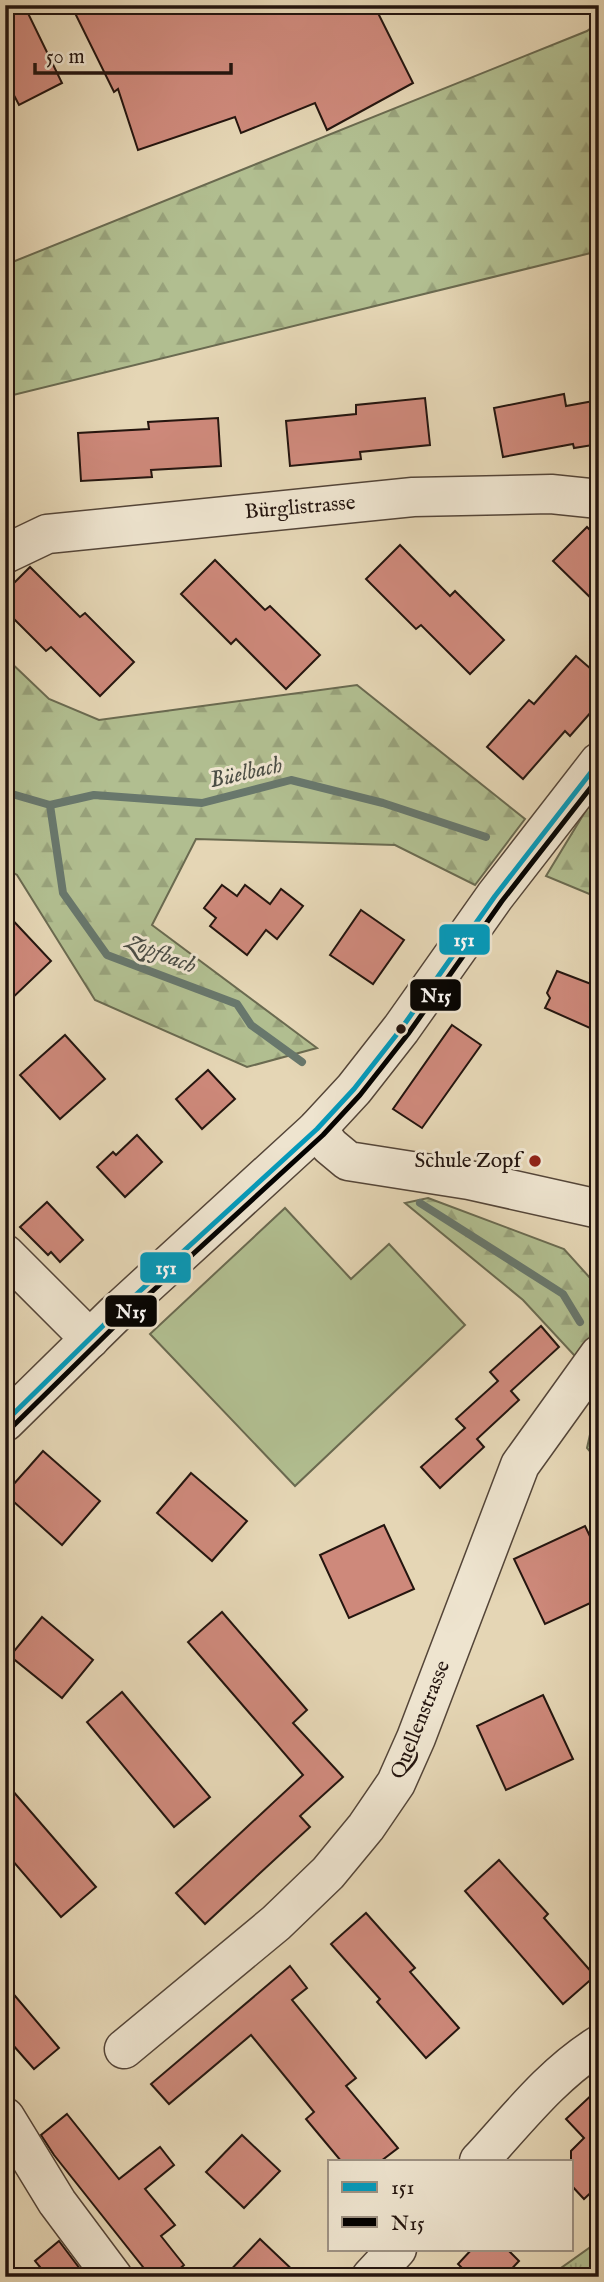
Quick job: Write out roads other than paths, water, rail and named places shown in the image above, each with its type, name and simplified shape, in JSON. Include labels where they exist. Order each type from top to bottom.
[{"type":"street","name":"Bürglistrasse","points":[[5,554],[47,534],[413,497],[551,494],[599,499]]},
{"type":"street","points":[[5,1422],[90,1339],[317,1129],[354,1089],[401,1029],[495,896],[599,762]]},
{"type":"street","points":[[317,1129],[330,1146],[348,1161],[468,1180],[599,1209]]},
{"type":"street","points":[[5,1254],[90,1339]]},
{"type":"street","name":"Quellenstrasse","points":[[124,2049],[276,1923],[319,1881],[366,1827],[396,1783],[416,1738],[520,1465],[599,1355]]},
{"type":"street","points":[[480,2160],[538,2098],[586,2053],[599,2045]]},
{"type":"street","points":[[5,2117],[57,2202],[113,2277]]},
{"type":"street","points":[[370,2277],[396,2250]]},
{"type":"waterway","name":"Büelbach","points":[[50,805],[94,795],[202,803],[291,780],[383,803],[486,837]]},
{"type":"waterway","name":"Zopfbach","points":[[5,792],[50,805],[63,893],[107,955],[237,1004],[251,1025],[302,1062]]},
{"type":"waterway","name":"Büelbach","points":[[594,853],[599,857]]},
{"type":"waterway","name":"Zopfbach","points":[[420,1203],[563,1294],[580,1322]]},
{"type":"place","name":"Schule Zopf","points":[[535,1161]]}]
